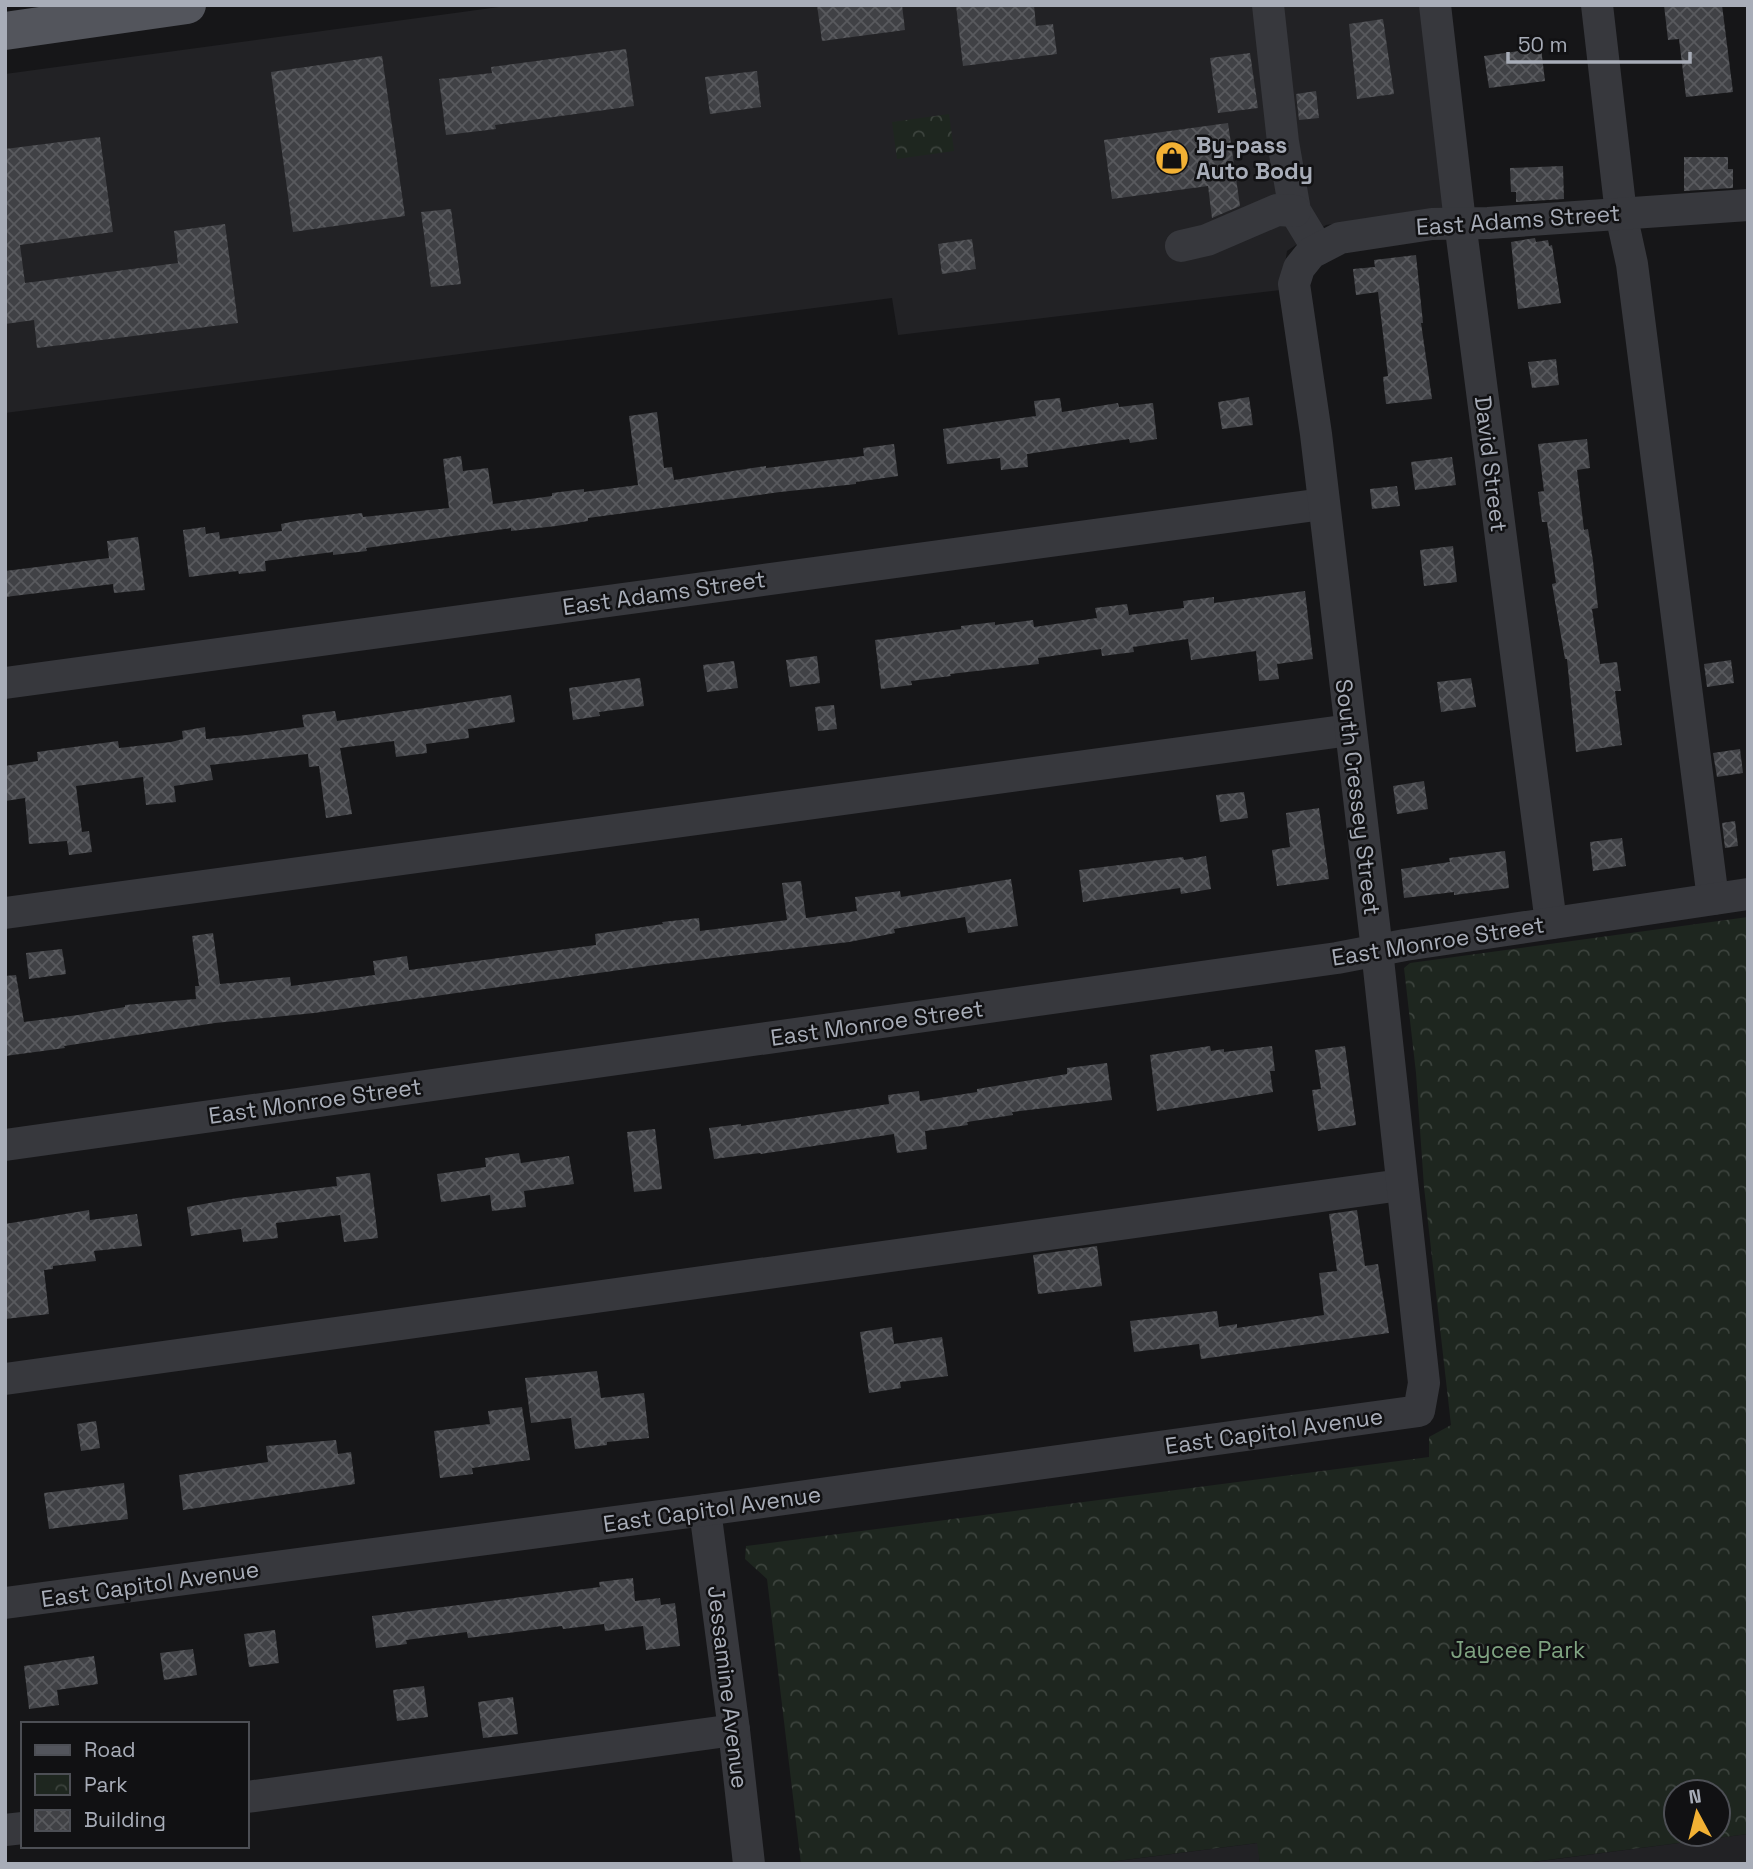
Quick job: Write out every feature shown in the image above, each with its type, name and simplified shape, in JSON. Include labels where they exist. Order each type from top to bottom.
[{"type":"main road","points":[[5,31],[187,5]]},
{"type":"street","points":[[1268,5],[1283,142],[1295,211],[1309,258]]},
{"type":"street","name":"David Street","points":[[1435,5],[1460,222],[1551,923]]},
{"type":"street","points":[[1597,5],[1621,214],[1632,264],[1713,899]]},
{"type":"street","name":"East Adams Street","points":[[1309,258],[1340,238],[1393,229],[1460,222],[1488,223],[1748,205]]},
{"type":"street","points":[[1181,246],[1207,240],[1277,209],[1295,211]]},
{"type":"street","name":"South Cressey Street","points":[[1309,258],[1294,284],[1316,434],[1377,950],[1424,1383],[1419,1411]]},
{"type":"street","name":"East Adams Street","points":[[5,683],[1323,504]]},
{"type":"street","points":[[5,913],[1350,730]]},
{"type":"street","name":"East Monroe Street","points":[[5,1145],[1337,958],[1748,894]]},
{"type":"street","points":[[5,1379],[1401,1185]]},
{"type":"street","name":"East Capitol Avenue","points":[[5,1603],[1419,1411]]},
{"type":"street","name":"Jessamine Avenue","points":[[705,1510],[749,1864]]},
{"type":"street","points":[[248,1797],[734,1730]]},
{"type":"shaded area","points":[[513,5],[1423,5],[1444,209],[1326,225],[1287,251],[1281,290],[898,335],[892,298],[5,413],[5,74]]},
{"type":"shaded area","points":[[1748,1834],[1748,1864],[1518,1864],[1662,1845],[1662,1848],[1732,1848],[1732,1836]]},
{"type":"shaded area","points":[[1258,1843],[1260,1864],[1094,1864]]},
{"type":"green space","points":[[949,114],[954,151],[897,159],[892,122]]},
{"type":"green space","name":"Jaycee Park","points":[[1748,917],[1748,1834],[1732,1836],[1732,1778],[1662,1778],[1662,1845],[1517,1864],[1260,1864],[1257,1843],[1093,1864],[801,1864],[767,1579],[745,1559],[746,1546],[1429,1457],[1429,1437],[1451,1425],[1424,1187],[1416,1073],[1404,968],[1410,963]]},
{"type":"building","points":[[817,5],[902,5],[905,30],[822,41]]},
{"type":"building","points":[[956,5],[1034,5],[1036,26],[1053,24],[1057,54],[963,66]]},
{"type":"building","points":[[1664,5],[1722,5],[1733,92],[1686,97],[1679,39],[1668,40]]},
{"type":"building","points":[[1383,19],[1394,94],[1357,99],[1349,24]]},
{"type":"building","points":[[1541,48],[1545,81],[1489,88],[1484,56]]},
{"type":"building","points":[[626,49],[634,106],[495,125],[496,129],[446,135],[439,79],[492,73],[491,67]]},
{"type":"building","points":[[1250,53],[1258,108],[1218,113],[1210,58]]},
{"type":"building","points":[[382,56],[405,216],[293,232],[271,72]]},
{"type":"building","points":[[757,71],[761,107],[710,114],[705,77]]},
{"type":"building","points":[[1316,91],[1319,118],[1299,120],[1296,94]]},
{"type":"building","points":[[1228,123],[1240,206],[1212,218],[1208,186],[1112,199],[1104,140]]},
{"type":"building","points":[[100,137],[113,232],[20,245],[25,283],[178,263],[174,231],[225,224],[238,323],[37,348],[34,320],[5,324],[5,149]]},
{"type":"building","points":[[1684,157],[1728,157],[1728,169],[1733,169],[1733,188],[1684,191]]},
{"type":"building","points":[[1563,166],[1564,199],[1516,202],[1516,192],[1511,192],[1510,168]]},
{"type":"building","points":[[451,209],[461,284],[431,287],[421,212]]},
{"type":"building","points":[[1535,238],[1536,242],[1548,240],[1549,246],[1552,245],[1561,303],[1518,309],[1511,242]]},
{"type":"building","points":[[972,239],[976,269],[942,274],[938,244]]},
{"type":"building","points":[[1416,255],[1421,323],[1432,399],[1386,404],[1383,377],[1388,376],[1378,292],[1356,295],[1353,269],[1375,267],[1374,260]]},
{"type":"building","points":[[1556,359],[1559,385],[1532,388],[1528,362]]},
{"type":"building","points":[[1249,397],[1253,425],[1222,429],[1218,402]]},
{"type":"building","points":[[1060,398],[1062,412],[1118,403],[1119,407],[1153,403],[1157,439],[1130,443],[1129,439],[1027,454],[1028,467],[1001,470],[1000,458],[947,464],[943,429],[1036,416],[1034,401]]},
{"type":"building","points":[[657,412],[664,468],[672,467],[674,480],[766,466],[864,456],[863,448],[894,444],[898,476],[856,484],[588,518],[588,521],[556,526],[511,531],[511,528],[366,548],[367,551],[333,555],[333,552],[265,561],[266,571],[239,574],[238,571],[189,577],[183,530],[205,527],[206,534],[219,532],[220,539],[282,531],[281,524],[296,521],[362,513],[363,517],[449,508],[443,459],[461,456],[463,471],[488,468],[493,504],[552,496],[552,493],[638,485],[629,416]]},
{"type":"building","points":[[1587,439],[1590,468],[1577,470],[1584,530],[1588,529],[1593,561],[1598,608],[1592,609],[1600,664],[1617,662],[1621,691],[1615,691],[1622,745],[1576,752],[1567,659],[1552,584],[1556,583],[1547,522],[1542,522],[1538,492],[1544,491],[1538,444]]},
{"type":"building","points":[[1452,457],[1456,485],[1415,490],[1411,462]]},
{"type":"building","points":[[1397,486],[1400,506],[1372,509],[1370,489]]},
{"type":"building","points":[[138,537],[145,590],[114,593],[113,584],[5,597],[5,571],[109,558],[107,541]]},
{"type":"building","points":[[1453,546],[1457,582],[1424,586],[1420,550]]},
{"type":"building","points":[[1305,591],[1313,659],[1277,664],[1279,679],[1259,681],[1256,651],[1191,660],[1188,639],[1133,647],[1134,652],[1102,656],[1101,649],[1038,658],[1039,664],[950,674],[951,676],[911,681],[912,685],[881,689],[875,640],[995,622],[995,625],[1033,620],[1034,627],[1097,618],[1095,608],[1127,604],[1129,615],[1184,608],[1183,601],[1214,597],[1214,603]]},
{"type":"building","points":[[817,656],[820,683],[790,687],[786,660]]},
{"type":"building","points":[[1731,660],[1734,683],[1707,687],[1704,664]]},
{"type":"building","points":[[734,661],[738,688],[707,692],[703,665]]},
{"type":"building","points":[[640,678],[644,706],[599,712],[600,716],[573,720],[569,688]]},
{"type":"building","points":[[1471,678],[1476,707],[1441,712],[1437,682]]},
{"type":"building","points":[[511,695],[515,722],[468,729],[469,738],[426,744],[427,753],[396,757],[394,741],[340,748],[352,814],[326,818],[319,766],[309,767],[308,754],[210,765],[213,780],[174,786],[176,802],[146,805],[143,777],[76,786],[82,832],[89,831],[92,852],[69,855],[67,841],[29,844],[25,798],[5,801],[5,766],[38,761],[37,752],[118,741],[119,748],[171,742],[183,739],[182,731],[205,727],[206,739],[247,735],[304,727],[302,715],[335,711],[337,721]]},
{"type":"building","points":[[834,705],[837,729],[818,731],[815,707]]},
{"type":"building","points":[[1740,749],[1743,773],[1717,777],[1713,753]]},
{"type":"building","points":[[1424,781],[1428,809],[1397,814],[1393,786]]},
{"type":"building","points":[[1244,792],[1248,818],[1220,822],[1216,795]]},
{"type":"building","points":[[1319,808],[1329,879],[1277,886],[1272,850],[1290,847],[1286,813]]},
{"type":"building","points":[[1735,821],[1738,846],[1725,848],[1722,823]]},
{"type":"building","points":[[1622,838],[1626,866],[1593,871],[1590,842]]},
{"type":"building","points":[[1505,851],[1509,888],[1404,898],[1401,869],[1450,862],[1449,858]]},
{"type":"building","points":[[1206,856],[1211,889],[1181,894],[1180,888],[1083,902],[1079,870]]},
{"type":"building","points":[[1011,879],[1018,926],[968,933],[965,917],[894,929],[895,933],[849,942],[655,965],[314,1013],[215,1023],[5,1056],[5,976],[16,975],[24,1022],[125,1005],[196,999],[195,986],[199,986],[192,936],[213,933],[220,984],[290,977],[291,986],[375,975],[373,961],[407,956],[409,970],[596,945],[595,934],[663,924],[662,922],[699,918],[700,931],[787,920],[782,883],[801,881],[806,918],[857,911],[855,897],[900,891],[901,897]]},
{"type":"building","points":[[62,949],[66,974],[29,979],[26,953]]},
{"type":"building","points":[[1210,1046],[1211,1051],[1224,1049],[1224,1052],[1272,1046],[1275,1071],[1270,1071],[1273,1092],[1157,1111],[1150,1055]]},
{"type":"building","points":[[1345,1046],[1356,1125],[1318,1131],[1312,1090],[1321,1089],[1315,1050]]},
{"type":"building","points":[[1107,1063],[1112,1100],[1012,1112],[1013,1115],[967,1122],[968,1125],[925,1131],[927,1149],[897,1153],[894,1134],[714,1159],[709,1128],[741,1126],[889,1104],[888,1095],[919,1091],[920,1101],[977,1092],[977,1089],[1067,1074],[1067,1068]]},
{"type":"building","points":[[655,1129],[662,1189],[634,1192],[627,1132]]},
{"type":"building","points":[[519,1153],[521,1163],[569,1156],[574,1184],[524,1191],[526,1207],[492,1211],[490,1195],[441,1202],[437,1174],[486,1167],[485,1158]]},
{"type":"building","points":[[370,1173],[378,1238],[344,1242],[340,1215],[276,1223],[278,1238],[243,1242],[241,1229],[191,1236],[187,1207],[337,1186],[336,1177]]},
{"type":"building","points":[[89,1210],[90,1220],[137,1214],[142,1246],[94,1251],[96,1261],[53,1266],[53,1269],[44,1270],[49,1314],[5,1319],[5,1224]]},
{"type":"building","points":[[1357,1210],[1365,1266],[1378,1264],[1389,1333],[1201,1359],[1199,1344],[1134,1352],[1130,1321],[1217,1311],[1219,1327],[1237,1324],[1237,1328],[1324,1315],[1319,1273],[1337,1271],[1329,1214]]},
{"type":"building","points":[[1097,1246],[1102,1286],[1038,1294],[1033,1255]]},
{"type":"building","points":[[892,1327],[894,1344],[942,1337],[948,1376],[900,1382],[901,1388],[869,1393],[860,1332]]},
{"type":"building","points":[[597,1371],[601,1398],[644,1393],[649,1438],[607,1442],[607,1445],[575,1449],[571,1418],[531,1423],[525,1378]]},
{"type":"building","points":[[522,1407],[530,1460],[472,1468],[473,1474],[440,1478],[434,1431],[490,1424],[488,1411]]},
{"type":"building","points":[[96,1421],[100,1448],[81,1451],[77,1424]]},
{"type":"building","points":[[336,1440],[338,1454],[351,1452],[355,1484],[183,1510],[179,1475],[268,1462],[266,1446]]},
{"type":"building","points":[[124,1483],[128,1519],[49,1529],[44,1493]]},
{"type":"building","points":[[633,1578],[635,1601],[660,1598],[661,1605],[675,1603],[680,1646],[646,1650],[643,1626],[605,1631],[604,1624],[563,1629],[562,1626],[468,1638],[467,1632],[406,1640],[407,1644],[376,1648],[372,1616],[600,1587],[599,1582]]},
{"type":"building","points":[[275,1630],[279,1663],[249,1667],[244,1634]]},
{"type":"building","points":[[193,1649],[197,1675],[164,1680],[160,1653]]},
{"type":"building","points":[[94,1656],[98,1684],[57,1690],[59,1705],[29,1709],[24,1666]]},
{"type":"building","points":[[424,1686],[428,1717],[397,1721],[393,1690]]},
{"type":"building","points":[[513,1697],[518,1734],[483,1738],[478,1702]]},
{"type":"place","name":"By-pass Auto Body","points":[[1172,158]]}]
